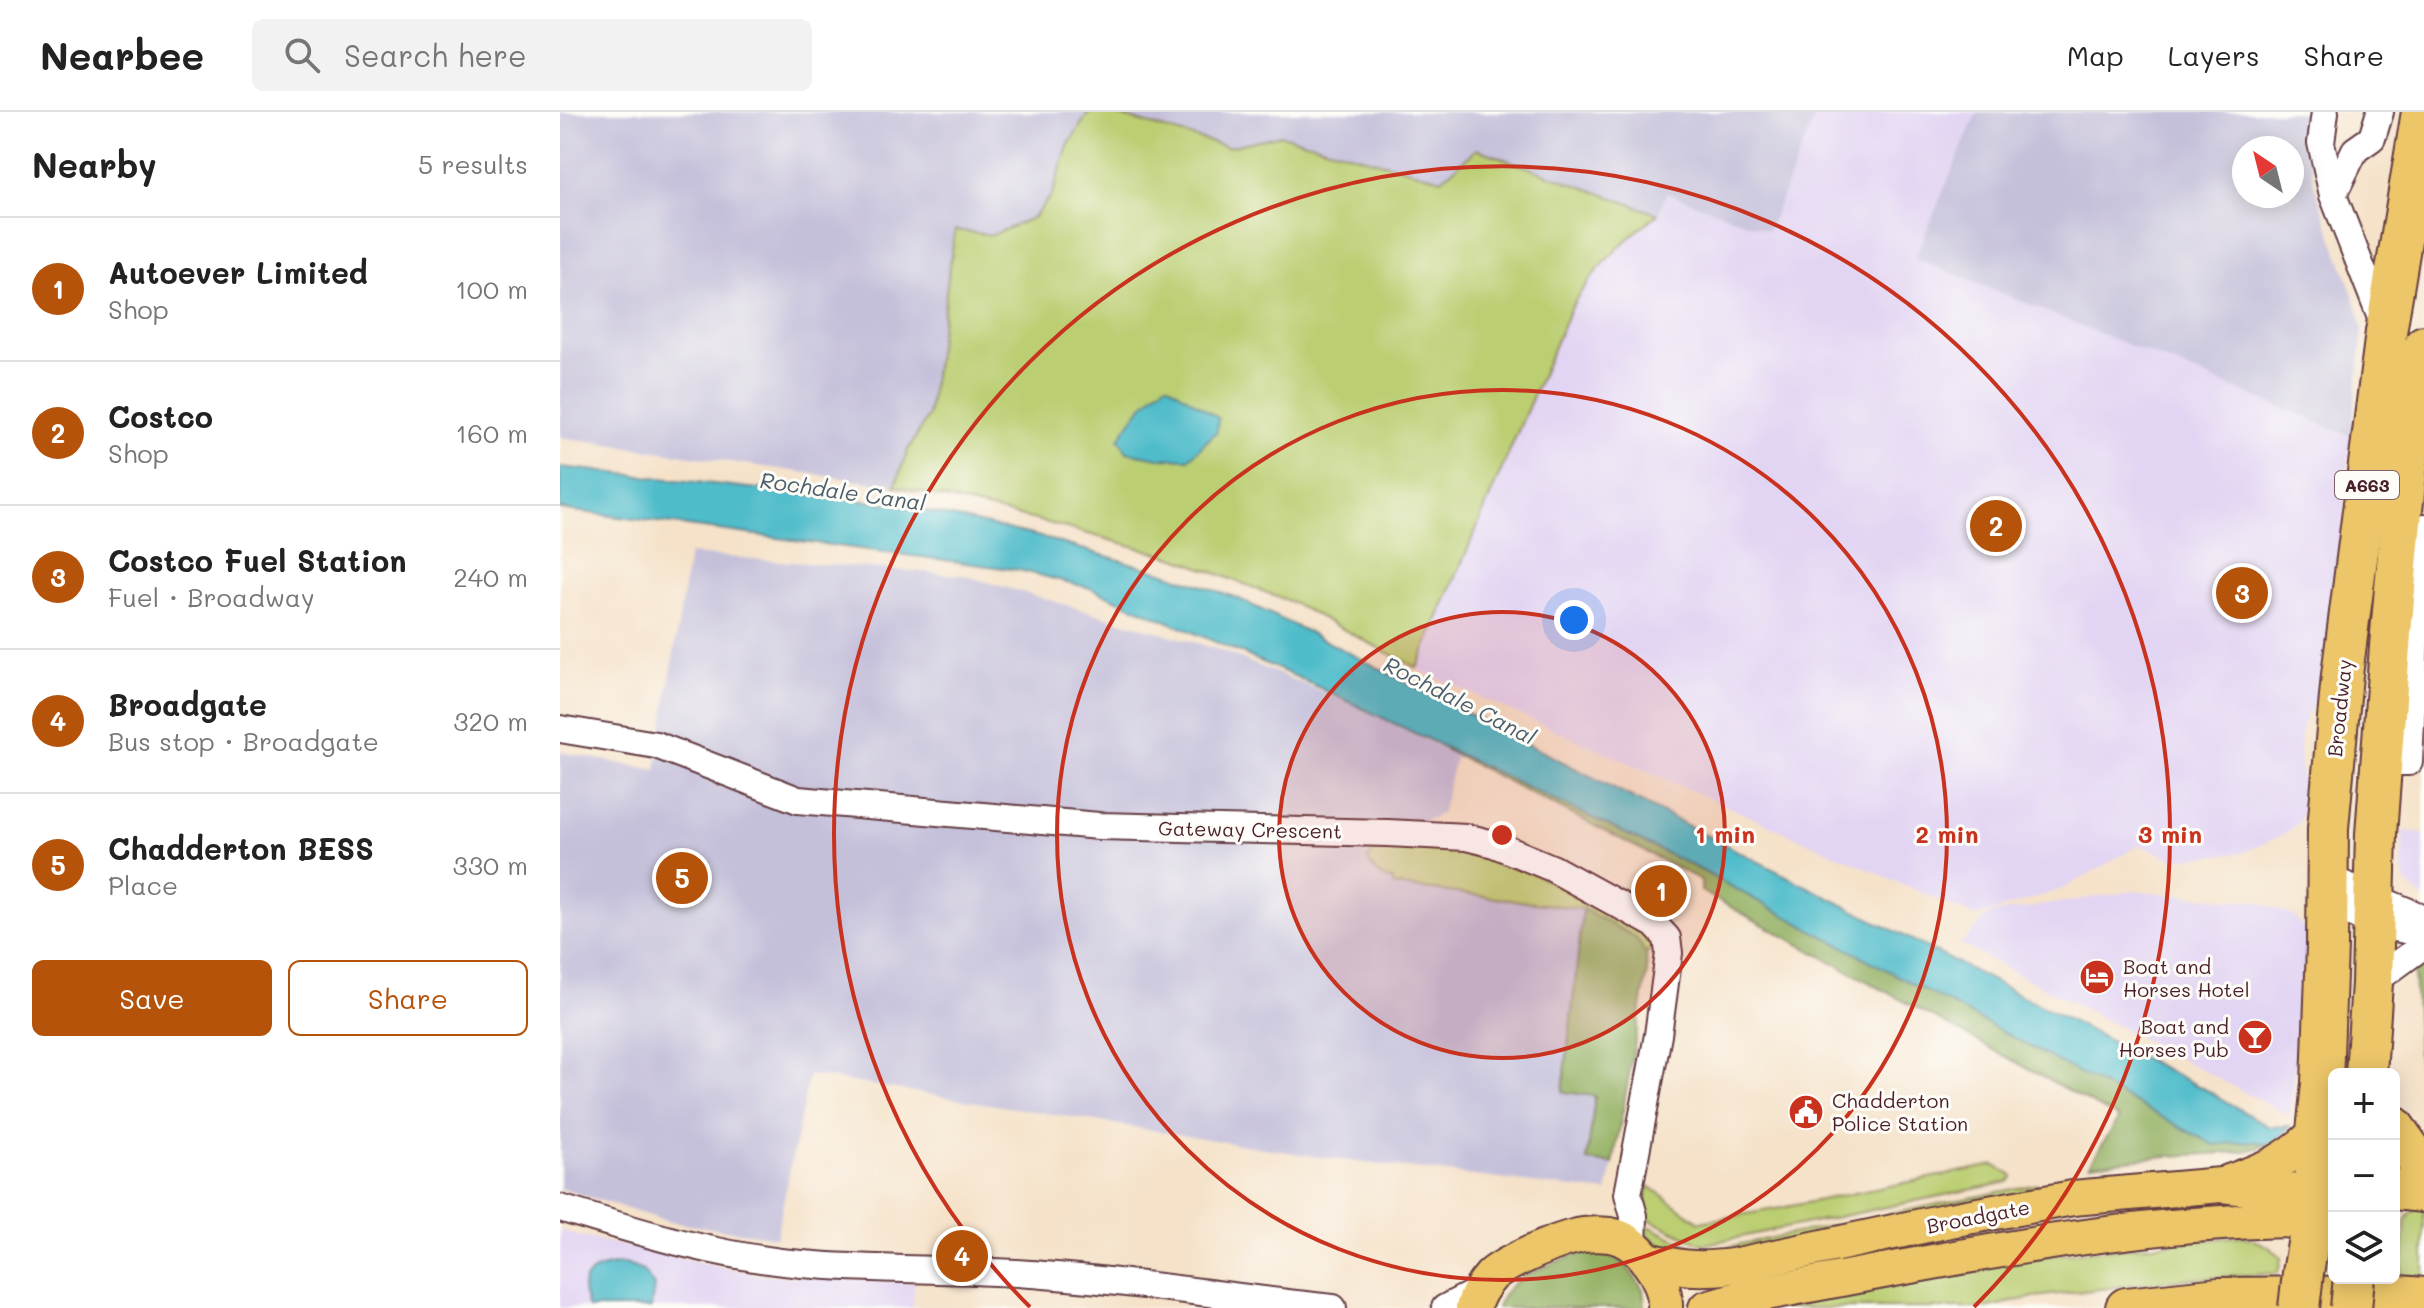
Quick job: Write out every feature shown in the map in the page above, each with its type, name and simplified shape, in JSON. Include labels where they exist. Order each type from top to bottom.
[{"type":"highway","name":"Broadway","points":[[2301,1290],[2324,1200],[2317,1132],[2322,1083],[2328,828],[2342,675],[2386,332],[2422,117]]},
{"type":"highway","name":"A663","points":[[2366,1055],[2372,983],[2376,844],[2396,762],[2401,671],[2402,510],[2424,346]]},
{"type":"highway","points":[[2398,1140],[2414,1185]]},
{"type":"highway","points":[[2351,1308],[2353,1284]]},
{"type":"highway","points":[[2126,1308],[2219,1298],[2424,1298]]},
{"type":"main road","points":[[2221,1185],[2274,1166],[2317,1132]]},
{"type":"main road","name":"Broadgate","points":[[1595,1234],[1612,1235],[1676,1268],[1702,1270],[2073,1198],[2221,1185],[2324,1200]]},
{"type":"main road","name":"Broadgate","points":[[1706,1308],[1750,1296],[2035,1244],[2149,1229],[2258,1220],[2324,1200]]},
{"type":"main road","points":[[1476,1299],[1493,1274],[1512,1262],[1573,1237],[1595,1234]]},
{"type":"main road","points":[[1640,1252],[1658,1275],[1665,1308]]},
{"type":"street","points":[[2325,112],[2321,143],[2333,195],[2386,332]]},
{"type":"street","points":[[2333,195],[2355,150],[2372,138],[2380,112],[2422,117]]},
{"type":"street","points":[[2401,671],[2424,527]]},
{"type":"street","name":"Gateway Crescent","points":[[560,729],[656,745],[798,800],[1099,826],[1466,837],[1524,855],[1552,868],[1654,924],[1667,938],[1669,953],[1658,1035],[1628,1194],[1640,1252]]},
{"type":"street","points":[[2328,890],[2424,934]]},
{"type":"street","points":[[2373,910],[2414,914],[2424,921]]},
{"type":"street","points":[[2372,983],[2424,945]]},
{"type":"street","name":"Gateway Crescent","points":[[1595,1234],[1628,1194]]},
{"type":"street","points":[[560,1208],[703,1248],[799,1264],[986,1270],[1093,1279],[1333,1308]]},
{"type":"street","points":[[1445,1308],[1476,1299]]},
{"type":"shaded area","points":[[560,112],[1089,112],[1068,146],[1052,195],[1033,218],[992,235],[955,231],[928,416],[907,452],[895,486],[560,437]]},
{"type":"shaded area","points":[[1106,112],[1817,112],[1768,231],[1667,193],[1658,214],[1478,149],[1442,179],[1281,135],[1228,147]]},
{"type":"shaded area","points":[[1817,112],[1977,112],[2248,393],[2351,436],[2327,676],[2302,725],[2299,753],[2305,805],[2298,823],[2283,835],[2242,853],[2174,859],[2139,845],[2065,888],[1977,917],[1417,669],[1570,309],[1581,290],[1626,238],[1658,214],[1667,193],[1768,231]]},
{"type":"shaded area","points":[[1977,112],[2303,112],[2314,185],[2363,330],[2351,436],[1915,258]]},
{"type":"shaded area","points":[[689,554],[963,575],[1217,649],[1343,700],[1456,755],[1441,814],[1373,843],[1368,859],[1393,880],[1394,885],[1583,909],[1563,1091],[1596,1096],[1587,1161],[1613,1164],[1607,1192],[1325,1158],[809,1075],[776,1237],[669,1222],[560,1188],[560,752],[656,770]]},
{"type":"shaded area","points":[[2403,831],[2424,833],[2424,899],[2407,884],[2402,870]]},
{"type":"shaded area","points":[[2134,891],[2258,902],[2294,916],[2309,936],[2290,1116],[1960,944],[1990,914]]},
{"type":"shaded area","points":[[560,1230],[759,1275],[915,1282],[912,1308],[560,1308]]},
{"type":"green space","points":[[1089,112],[1106,112],[1228,147],[1281,135],[1442,179],[1477,149],[1658,214],[1609,257],[1570,309],[1417,668],[1291,602],[1176,558],[895,486],[907,452],[928,416],[955,230],[992,235],[1033,218],[1052,195],[1068,146]]},
{"type":"green space","points":[[1436,742],[1691,865],[2214,1145],[2252,1141],[2270,1144],[2234,1152],[2090,1164],[2119,1118],[1701,891],[1701,880],[1444,749]]},
{"type":"green space","points":[[1394,841],[1481,852],[1525,869],[1649,932],[1654,945],[1646,954],[1635,937],[1583,909],[1393,885],[1393,880],[1378,874],[1368,859],[1378,850],[1393,849]]},
{"type":"green space","points":[[1583,909],[1635,937],[1646,954],[1647,974],[1613,1164],[1587,1161],[1595,1096],[1563,1092]]},
{"type":"green space","points":[[2424,967],[2424,1094],[2420,1085],[2414,971]]},
{"type":"green space","points":[[1993,1165],[2013,1176],[2008,1182],[1706,1244],[1650,1220],[1646,1207],[1649,1186],[1700,1222]]},
{"type":"green space","points":[[2038,1184],[2038,1190],[1724,1256],[1662,1249],[1642,1223],[1702,1252]]},
{"type":"green space","points":[[2424,1208],[2424,1276],[2401,1276],[2406,1221],[2411,1213]]},
{"type":"green space","points":[[2242,1236],[2263,1244],[2281,1258],[2278,1273],[2174,1280],[2034,1297],[1985,1308],[1766,1308],[2024,1258]]},
{"type":"green space","points":[[1587,1251],[1610,1254],[1628,1268],[1643,1289],[1645,1308],[1497,1308],[1511,1286],[1522,1278]]},
{"type":"water","points":[[1167,384],[1218,418],[1217,431],[1189,459],[1127,452],[1119,439],[1140,409]]},
{"type":"water","points":[[560,467],[894,504],[1033,535],[1165,573],[1237,598],[2206,1090],[2270,1127],[2290,1126],[2270,1144],[2252,1141],[2214,1145],[1691,865],[1297,677],[1090,588],[1019,570],[560,509]]},
{"type":"water","points":[[625,1264],[643,1271],[654,1286],[651,1308],[588,1308],[583,1288],[587,1276],[598,1269]]},
{"type":"place","name":"Costco","points":[[1996,526]]},
{"type":"place","name":"Costco Fuel Station","points":[[2242,593]]},
{"type":"place","name":"Chadderton BESS","points":[[682,878]]},
{"type":"place","name":"Autoever Limited","points":[[1661,891]]},
{"type":"place","name":"Boat and Horses Hotel","points":[[2097,977]]},
{"type":"place","name":"Boat and Horses Pub","points":[[2255,1037]]},
{"type":"place","name":"Chadderton Police Station","points":[[1806,1112]]},
{"type":"place","name":"Broadgate","points":[[962,1256]]},
{"type":"water label","name":"Rochdale Canal","points":[[843,491]]},
{"type":"water label","name":"Rochdale Canal","points":[[1460,700]]}]
